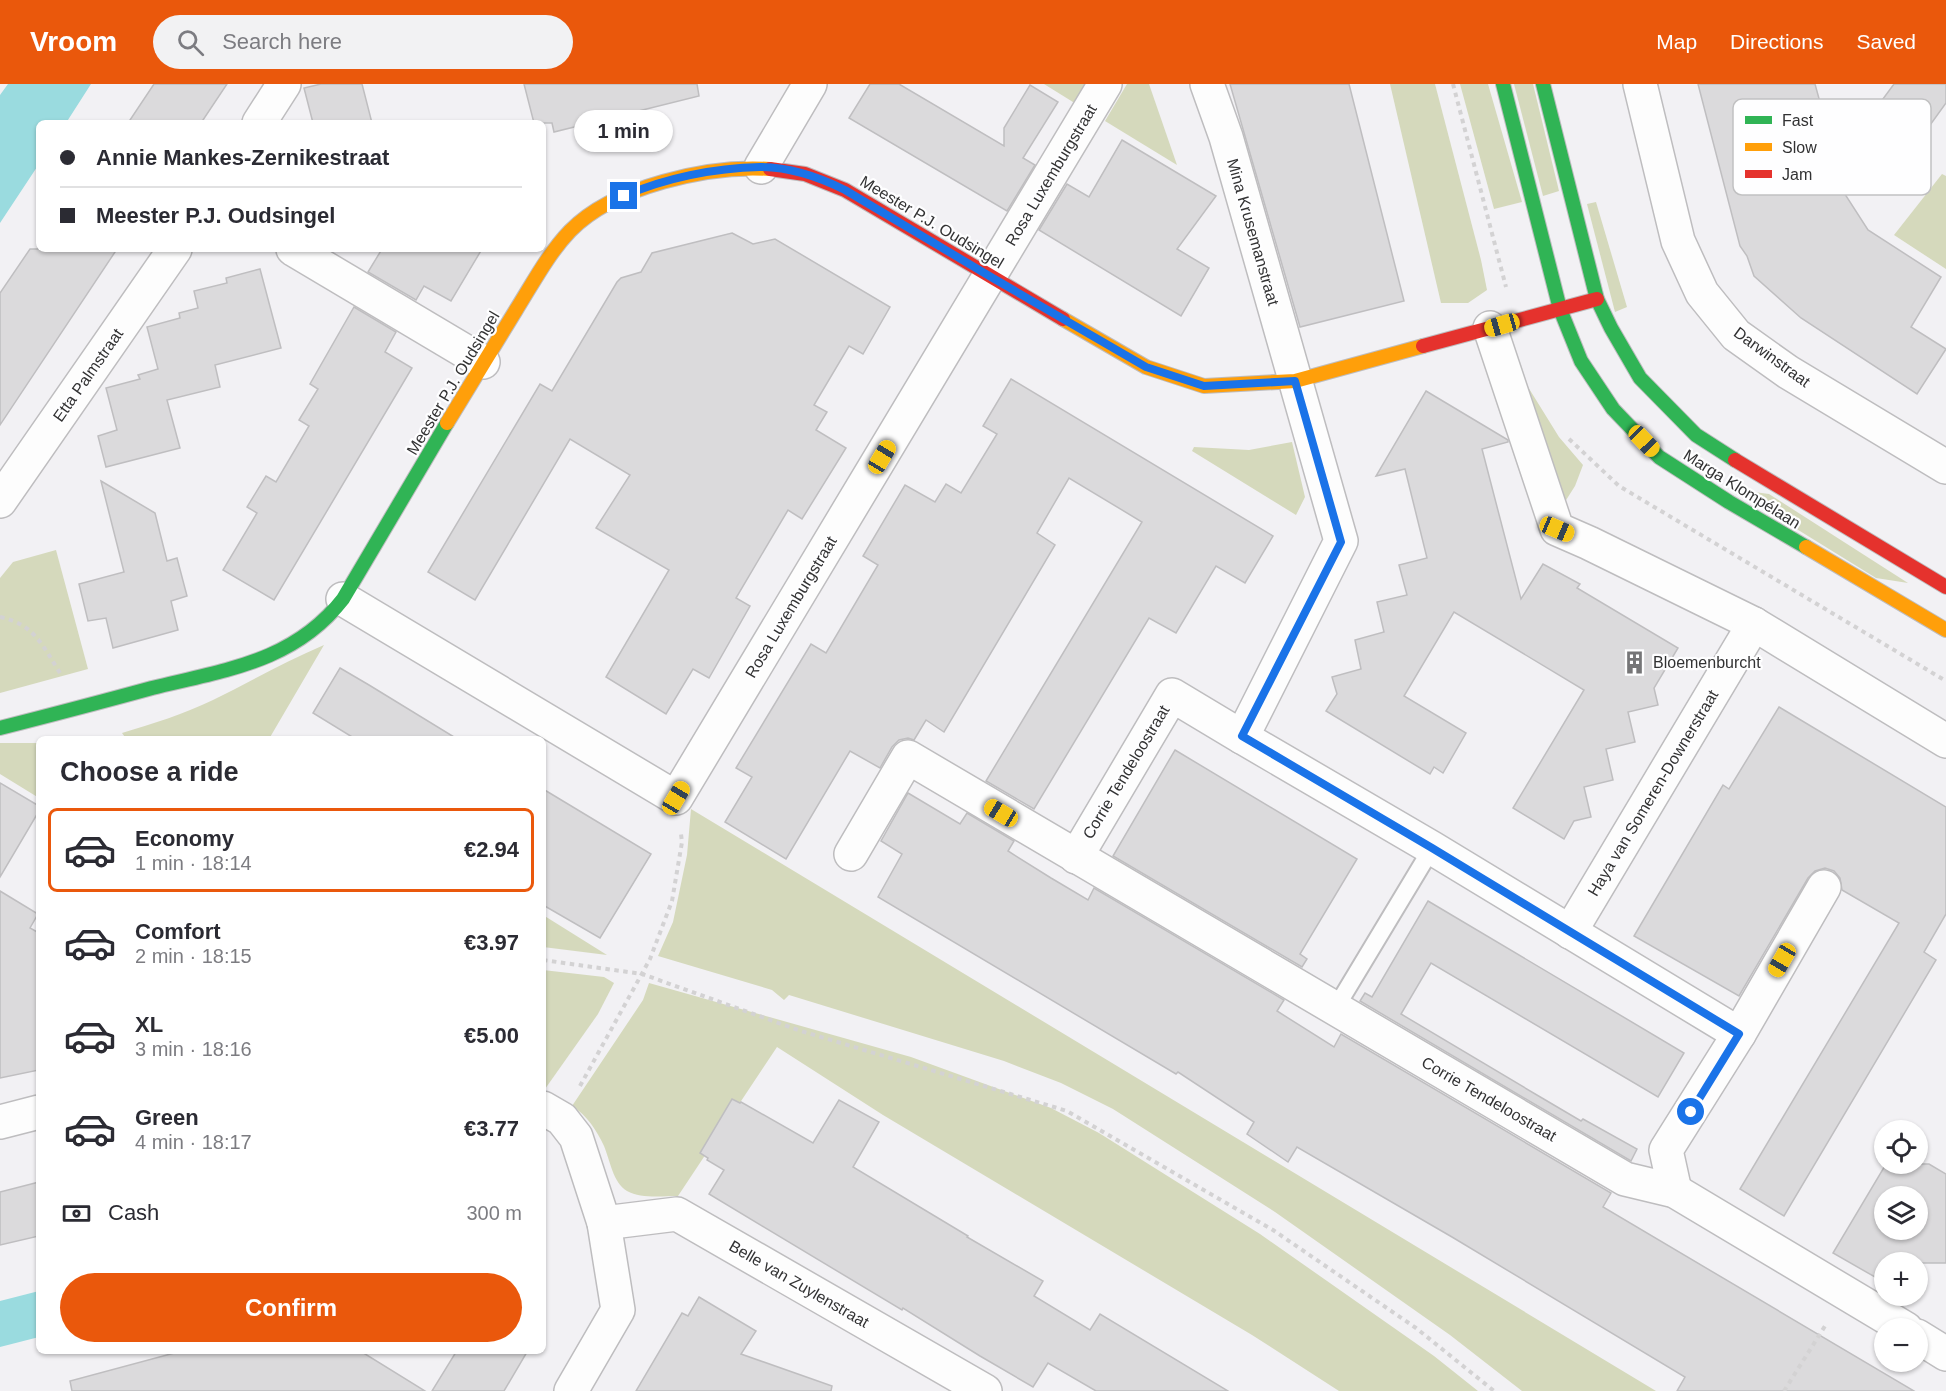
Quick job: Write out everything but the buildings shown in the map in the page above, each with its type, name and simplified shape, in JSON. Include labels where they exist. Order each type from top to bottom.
[{"type":"street","points":[[261,120],[284,84]]},
{"type":"street","points":[[761,167],[810,84]]},
{"type":"street","name":"Rosa Luxemburgstraat","points":[[676,798],[1105,84]]},
{"type":"street","name":"Mina Krusemanstraat","points":[[1207,84],[1226,136],[1341,542],[1242,736]]},
{"type":"street","name":"Marga Klompélaan","points":[[1503,84],[1560,309],[1581,361],[1613,409],[1659,457],[1729,502],[1946,630]]},
{"type":"street","name":"Marga Klompélaan","points":[[1543,84],[1597,299],[1640,378],[1696,435],[1750,470],[1946,587]]},
{"type":"street","name":"Darwinstraat","points":[[1640,84],[1678,242],[1702,293],[1736,335],[1779,366],[1946,467]]},
{"type":"street","name":"Meester P.J. Oudsingel","points":[[0,728],[261,660],[291,646],[318,629],[343,599],[483,362],[563,237],[583,219],[607,203],[677,178],[761,167],[825,180],[1146,367],[1204,386],[1295,381],[1597,299]]},
{"type":"street","name":"Etta Palmstraat","points":[[0,501],[173,252]]},
{"type":"street","points":[[297,252],[483,362]]},
{"type":"street","points":[[1490,328],[1557,529],[1754,624],[1946,741]]},
{"type":"street","points":[[343,599],[676,798]]},
{"type":"street","name":"Haya van Someren-Downerstraat","points":[[1570,932],[1754,624]]},
{"type":"street","name":"Corrie Tendeloostraat","points":[[1076,857],[1172,695],[1242,736]]},
{"type":"street","points":[[1242,736],[1739,1034]]},
{"type":"street","name":"Corrie Tendeloostraat","points":[[850,854],[908,757],[1625,1179],[1675,1191],[1887,1318]]},
{"type":"street","points":[[1675,1191],[1666,1150],[1739,1034],[1824,887]]},
{"type":"street","points":[[0,1122],[36,1113]]},
{"type":"street","points":[[552,1113],[576,1137],[604,1223],[618,1310],[571,1391]]},
{"type":"street","name":"Belle van Zuylenstraat","points":[[604,1223],[677,1214],[986,1391]]},
{"type":"street","points":[[1928,1342],[1946,1353]]},
{"type":"lane","points":[[1335,1009],[1432,848]]},
{"type":"path","points":[[1453,84],[1488,221]]},
{"type":"path","points":[[0,617],[25,625],[39,640],[81,707]]},
{"type":"path","points":[[552,1113],[650,958],[672,901],[682,842],[676,798]]},
{"type":"path","points":[[546,960],[642,974],[801,1031],[1067,1111],[1273,1230],[1416,1328],[1494,1391]]},
{"type":"path","points":[[1784,1391],[1846,1293]]},
{"type":"green space","points":[[1044,84],[1095,84],[1081,107]]},
{"type":"green space","points":[[1127,84],[1149,84],[1177,165],[1105,121]]},
{"type":"green space","points":[[1390,84],[1435,84],[1487,290],[1468,303],[1441,303]]},
{"type":"green space","points":[[1460,84],[1488,84],[1522,202],[1494,209]]},
{"type":"green space","points":[[1514,84],[1533,84],[1559,191],[1543,196]]},
{"type":"green space","points":[[1942,174],[1946,176],[1946,269],[1894,235],[1925,195],[1931,195],[1931,188]]},
{"type":"green space","points":[[1596,202],[1627,307],[1615,312],[1587,204]]},
{"type":"green space","points":[[1520,374],[1559,437],[1583,465],[1575,486],[1556,516]]},
{"type":"green space","points":[[1292,442],[1305,497],[1296,515],[1192,451],[1194,447],[1249,450]]},
{"type":"green space","points":[[1732,489],[1769,494],[1908,583],[1876,578]]},
{"type":"green space","points":[[56,550],[88,669],[0,693],[0,578],[13,562]]},
{"type":"green space","points":[[324,645],[271,736],[124,736],[122,733],[202,705]]},
{"type":"green space","points":[[0,743],[36,743],[36,796],[0,774]]},
{"type":"green space","points":[[691,809],[1656,1391],[1522,1391],[1450,1335],[1275,1212],[1113,1109],[1061,1083],[1004,1061],[789,995],[784,1000],[772,990],[658,956],[673,922],[687,855]]},
{"type":"green space","points":[[546,917],[607,955],[546,947]]},
{"type":"green space","points":[[546,970],[604,977],[614,983],[598,1014],[546,1088]]},
{"type":"green space","points":[[649,983],[911,1057],[1051,1108],[1099,1133],[1260,1234],[1434,1356],[1478,1391],[1339,1391],[1252,1335],[883,1115],[777,1047],[678,1196],[659,1197],[633,1194],[618,1183],[595,1129],[572,1106],[643,1000]]},
{"type":"water","points":[[8,84],[91,84],[68,120],[36,120],[36,169],[0,223],[0,95]]},
{"type":"water","points":[[36,1292],[36,1338],[0,1347],[0,1301]]},
{"type":"traffic: fast","points":[[1503,84],[1560,309],[1581,361],[1613,409],[1659,457],[1729,502],[1806,547]]},
{"type":"traffic: fast","points":[[1543,84],[1597,299],[1611,328],[1640,378],[1696,435],[1735,460]]},
{"type":"traffic: fast","points":[[0,728],[232,669],[280,650],[303,637],[324,620],[343,599],[447,423]]},
{"type":"traffic: slow","points":[[447,423],[548,259],[570,231],[589,215],[611,202],[664,182],[719,171],[770,169]]},
{"type":"traffic: slow","points":[[1063,319],[1146,367],[1204,386],[1295,381],[1423,346]]},
{"type":"traffic: slow","points":[[1806,547],[1946,630]]},
{"type":"traffic: jam","points":[[770,169],[805,174],[845,190],[1063,319]]},
{"type":"traffic: jam","points":[[1423,346],[1597,299]]},
{"type":"traffic: jam","points":[[1735,460],[1946,587]]},
{"type":"place","name":"Bloemenburcht","points":[[1635,662]]},
{"type":"route","points":[[624,196],[677,178],[761,167],[825,180],[1146,367],[1204,386],[1295,381],[1341,542],[1242,736],[1739,1034],[1691,1112]]}]
